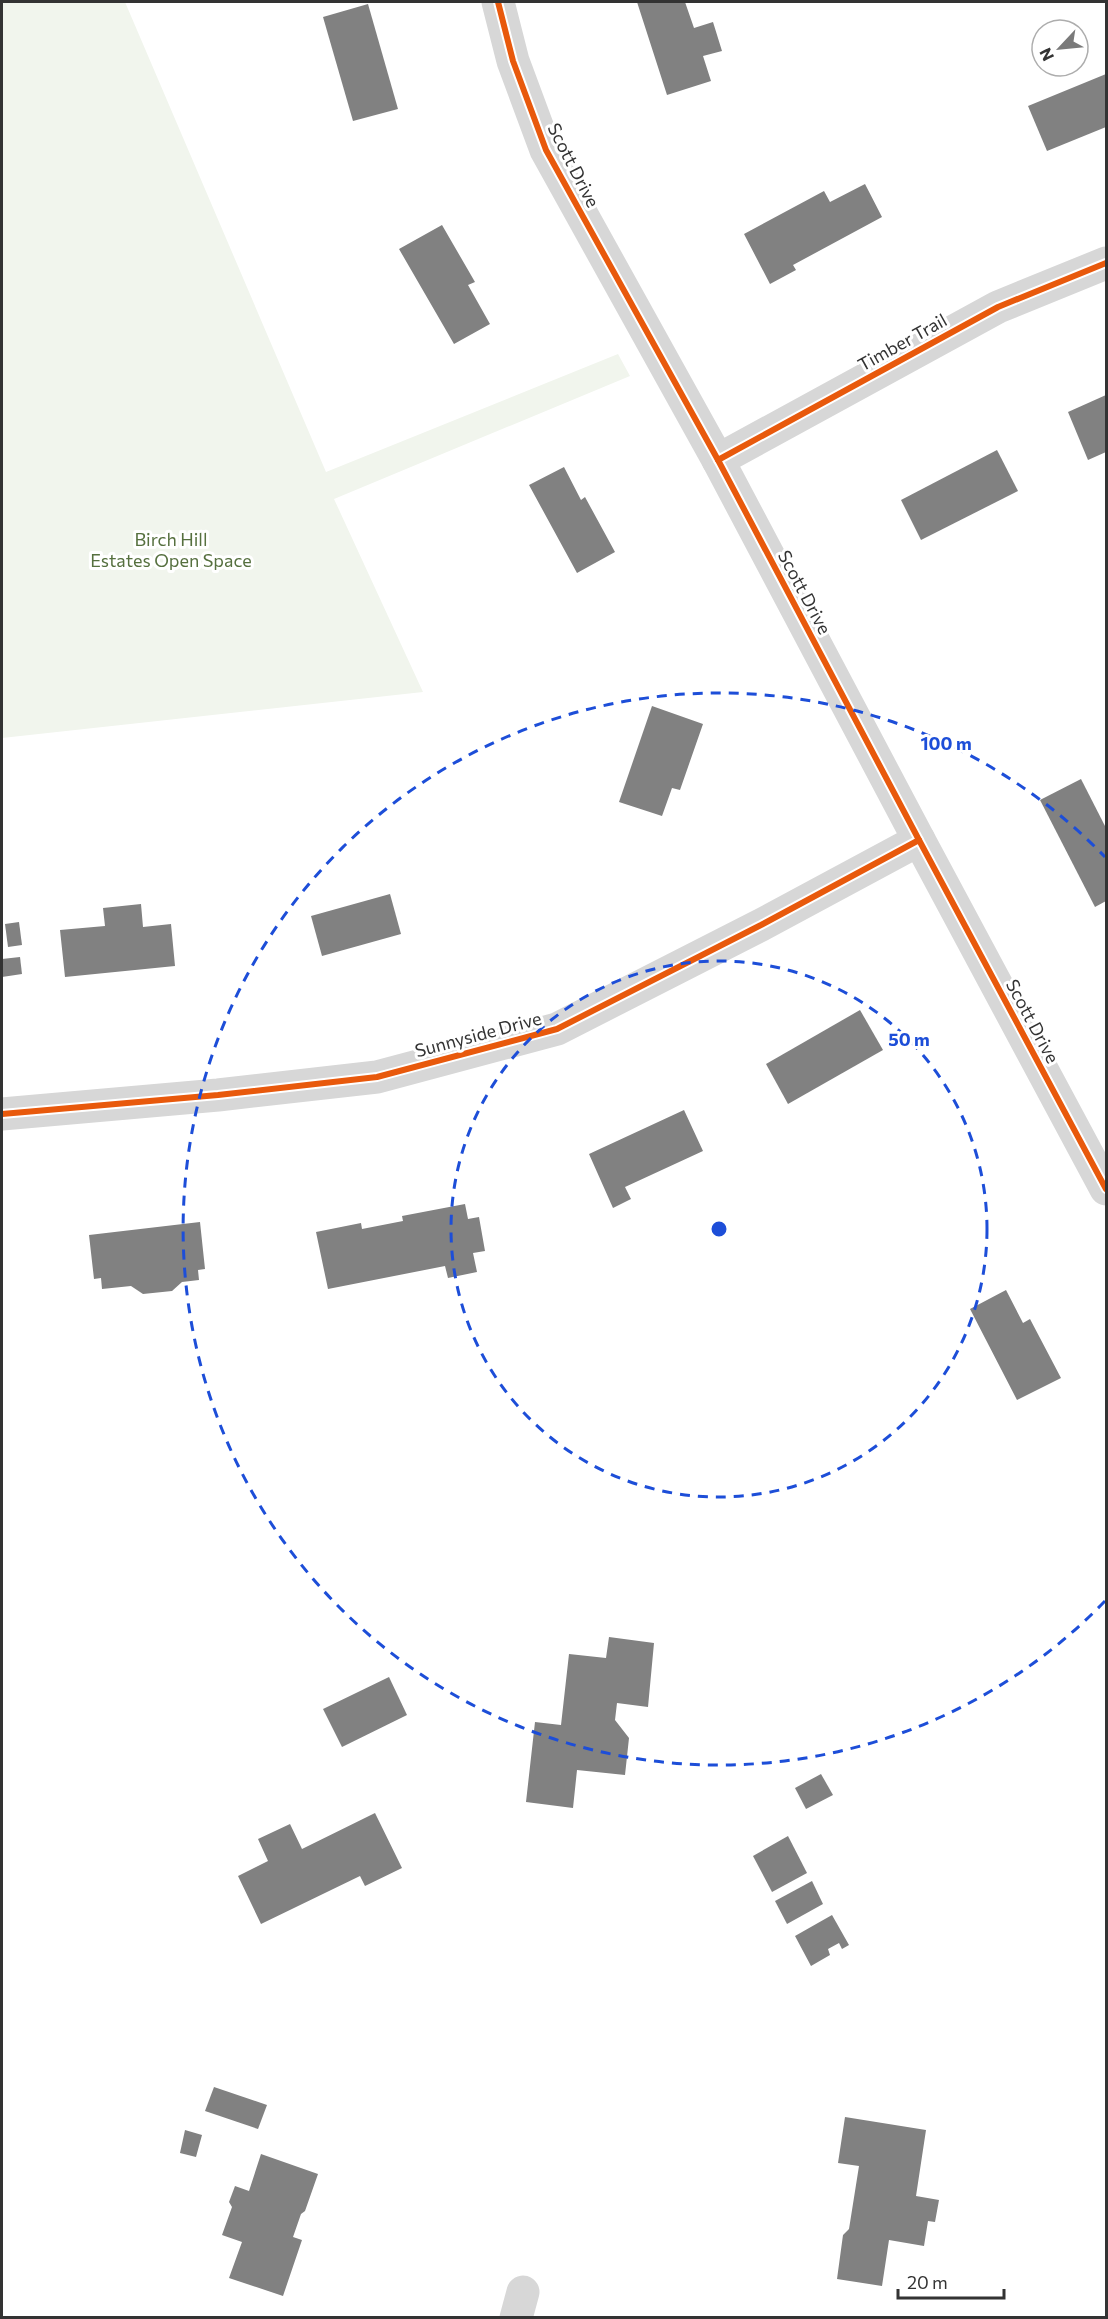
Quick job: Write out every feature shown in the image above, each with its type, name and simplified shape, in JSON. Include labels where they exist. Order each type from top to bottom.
[{"type":"street","name":"Scott Drive","points":[[498,2],[513,61],[546,150],[718,460],[1107,1189]]},
{"type":"street","name":"Timber Trail","points":[[718,460],[998,307],[1107,263]]},
{"type":"street","name":"Sunnyside Drive","points":[[2,1114],[218,1095],[377,1077],[557,1029],[919,840]]},
{"type":"green space","name":"Birch Hill Estates Open Space","points":[[2,2],[125,2],[326,472],[618,354],[630,376],[334,499],[423,692],[2,738]]},
{"type":"building","points":[[637,2],[685,2],[694,28],[713,22],[722,51],[703,56],[711,81],[667,95]]},
{"type":"building","points":[[368,4],[398,109],[353,121],[323,17]]},
{"type":"building","points":[[1106,74],[1106,127],[1047,151],[1028,106]]},
{"type":"building","points":[[865,184],[882,217],[793,265],[796,270],[770,284],[744,234],[824,191],[830,202]]},
{"type":"building","points":[[442,225],[475,282],[468,285],[490,324],[454,344],[399,249]]},
{"type":"building","points":[[1106,395],[1106,452],[1088,460],[1068,412]]},
{"type":"building","points":[[997,450],[1018,491],[921,540],[901,500]]},
{"type":"building","points":[[564,467],[581,500],[585,497],[615,552],[577,573],[529,485]]},
{"type":"building","points":[[652,706],[703,724],[680,790],[672,788],[662,816],[619,802]]},
{"type":"building","points":[[1081,779],[1106,828],[1106,901],[1095,907],[1040,800]]},
{"type":"building","points":[[390,894],[401,934],[322,956],[311,916]]},
{"type":"building","points":[[141,904],[143,927],[171,924],[175,966],[65,977],[60,930],[105,926],[103,908]]},
{"type":"building","points":[[19,922],[22,945],[8,947],[5,924]]},
{"type":"building","points":[[20,957],[22,974],[2,977],[2,959]]},
{"type":"building","points":[[860,1010],[883,1050],[788,1104],[766,1064]]},
{"type":"building","points":[[684,1110],[703,1151],[625,1187],[631,1199],[613,1208],[589,1154]]},
{"type":"building","points":[[465,1204],[468,1219],[479,1217],[485,1251],[473,1253],[477,1272],[448,1278],[445,1266],[328,1289],[316,1232],[361,1223],[362,1229],[403,1221],[402,1216]]},
{"type":"building","points":[[200,1222],[205,1269],[198,1270],[199,1280],[182,1282],[172,1291],[143,1294],[131,1286],[102,1289],[101,1278],[94,1279],[89,1235]]},
{"type":"building","points":[[1006,1290],[1023,1323],[1030,1319],[1061,1378],[1017,1400],[970,1309]]},
{"type":"building","points":[[609,1637],[654,1643],[648,1707],[617,1703],[615,1720],[629,1738],[625,1775],[577,1770],[573,1808],[526,1802],[535,1722],[561,1725],[569,1654],[606,1658]]},
{"type":"building","points":[[389,1677],[407,1715],[342,1747],[323,1709]]},
{"type":"building","points":[[821,1774],[833,1795],[806,1809],[795,1788]]},
{"type":"building","points":[[375,1813],[402,1868],[365,1886],[360,1876],[261,1924],[238,1876],[268,1861],[258,1839],[290,1824],[302,1849]]},
{"type":"building","points":[[788,1836],[807,1873],[772,1892],[753,1856]]},
{"type":"building","points":[[812,1881],[823,1904],[787,1924],[775,1901]]},
{"type":"building","points":[[832,1915],[849,1945],[842,1949],[839,1943],[828,1949],[830,1955],[811,1966],[795,1936]]},
{"type":"building","points":[[214,2087],[267,2105],[258,2129],[205,2111]]},
{"type":"building","points":[[845,2117],[926,2130],[916,2196],[939,2200],[935,2222],[928,2221],[924,2246],[889,2240],[882,2286],[837,2279],[843,2235],[849,2229],[859,2166],[838,2163]]},
{"type":"building","points":[[185,2130],[202,2135],[196,2157],[180,2153]]},
{"type":"building","points":[[261,2154],[318,2174],[293,2237],[302,2240],[283,2296],[229,2278],[242,2242],[222,2235],[232,2207],[229,2202],[235,2186],[249,2191]]},
{"type":"cycle path","points":[[498,2],[513,61],[546,150],[718,460],[1106,1189]]},
{"type":"cycle path","points":[[718,460],[998,307],[1106,263]]},
{"type":"cycle path","points":[[2,1114],[218,1095],[377,1077],[557,1029],[761,925],[919,840]]}]
